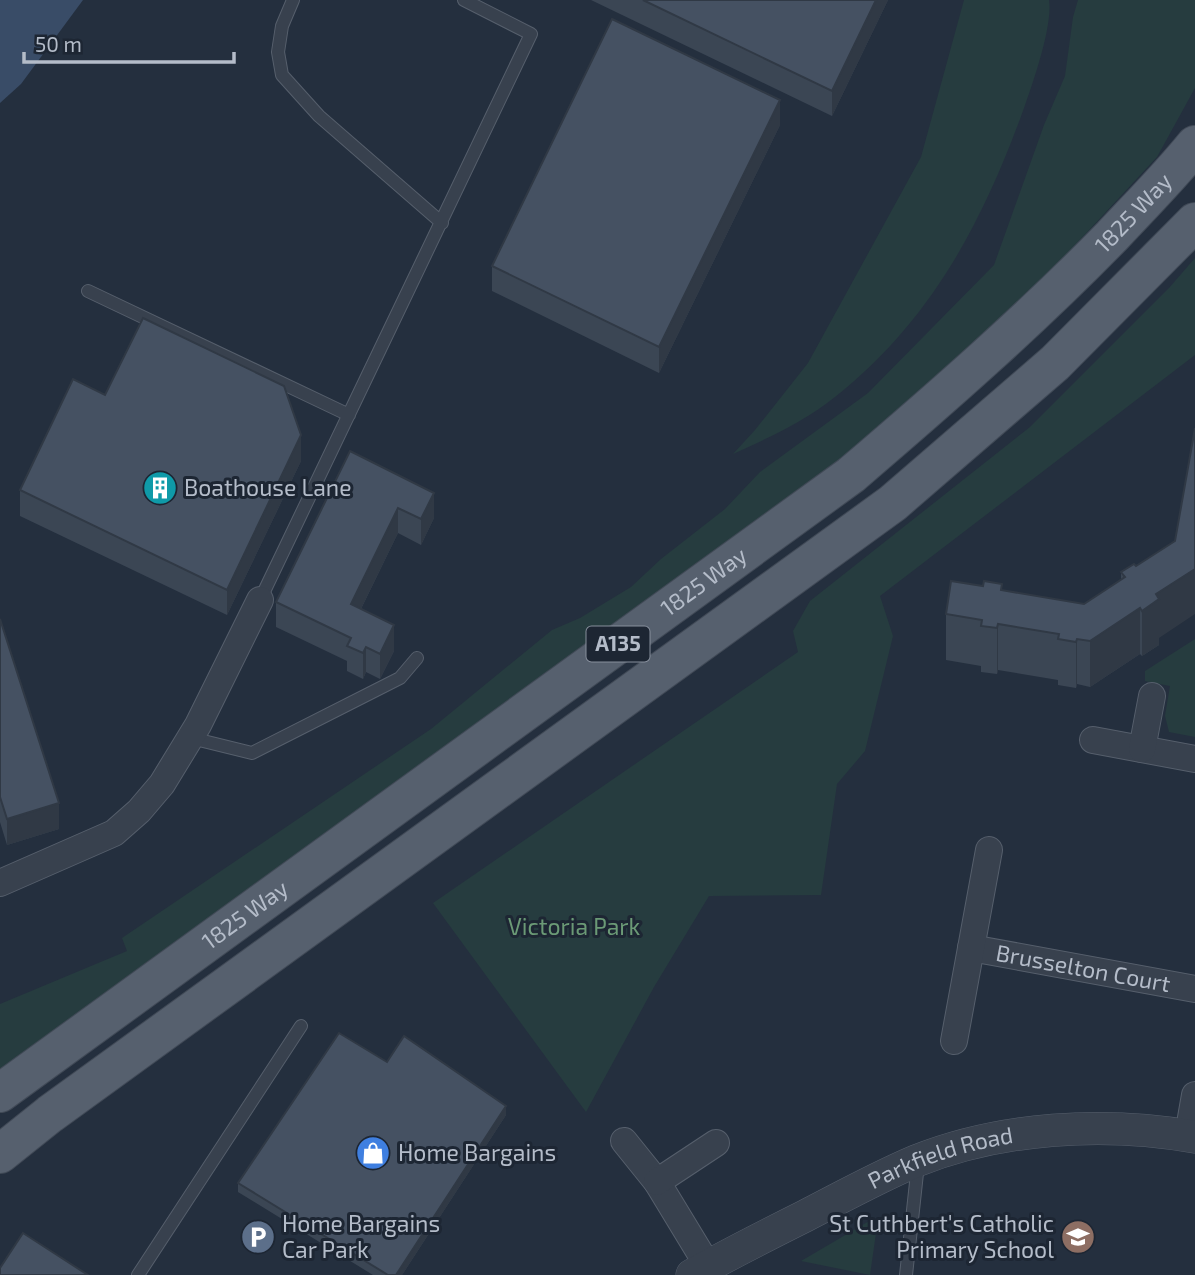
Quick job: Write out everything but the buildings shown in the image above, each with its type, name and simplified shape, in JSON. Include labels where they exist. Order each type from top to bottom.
[{"type":"main road","name":"1825 Way","points":[[0,1093],[851,475],[968,375],[1075,273],[1176,169],[1195,145]]},
{"type":"main road","name":"1825 Way","points":[[0,1154],[61,1105],[893,503],[1055,363],[1195,222]]},
{"type":"street","points":[[0,883],[114,833],[139,811],[162,784],[191,738],[260,600]]},
{"type":"street","points":[[1142,749],[1152,696]]},
{"type":"street","points":[[1093,740],[1195,759]]},
{"type":"street","name":"Brusselton Court","points":[[954,1041],[989,850]]},
{"type":"street","name":"Brusselton Court","points":[[971,948],[1195,989]]},
{"type":"street","points":[[1191,1136],[1195,1096]]},
{"type":"street","name":"Parkfield Road","points":[[624,1141],[657,1182],[700,1270],[884,1175],[919,1160],[997,1138],[1044,1132],[1130,1130],[1191,1136]]},
{"type":"street","points":[[657,1182],[716,1143]]},
{"type":"lane","points":[[293,0],[282,26],[278,63],[282,75],[319,116],[442,223]]},
{"type":"lane","points":[[260,600],[531,34],[464,0]]},
{"type":"lane","points":[[88,292],[349,415]]},
{"type":"lane","points":[[191,738],[252,753],[400,678],[417,658]]},
{"type":"lane","points":[[138,1275],[302,1026]]},
{"type":"lane","points":[[906,1275],[919,1160]]},
{"type":"green space","points":[[964,0],[1049,0],[1048,24],[1032,84],[991,191],[950,267],[926,302],[899,336],[869,367],[811,414],[733,454],[808,363],[921,157]]},
{"type":"green space","points":[[1078,0],[1195,0],[1195,88],[1157,157],[1027,297],[871,436],[751,528],[0,1072],[0,1004],[127,951],[122,938],[431,729],[552,630],[580,618],[631,587],[661,559],[725,509],[760,472],[868,393],[994,265],[1044,125],[1065,76]]},
{"type":"green space","name":"Victoria Park","points":[[1195,258],[1195,355],[880,596],[893,636],[865,751],[837,784],[821,895],[709,896],[654,987],[586,1112],[433,903],[798,652],[793,631],[810,601],[1030,427],[1169,288]]},
{"type":"green space","points":[[1195,639],[1195,737],[1169,732],[1165,716],[1170,686],[1145,681],[1145,671]]},
{"type":"green space","points":[[871,1220],[876,1233],[870,1275],[801,1261]]},
{"type":"water","points":[[0,0],[83,0],[21,84],[0,103]]},
{"type":"place","name":"Boathouse Lane","points":[[160,488]]},
{"type":"place","name":"Home Bargains","points":[[373,1153]]},
{"type":"place","name":"Home Bargains Car Park","points":[[258,1237]]},
{"type":"place","name":"St Cuthbert's Catholic Primary School","points":[[1078,1237]]}]
